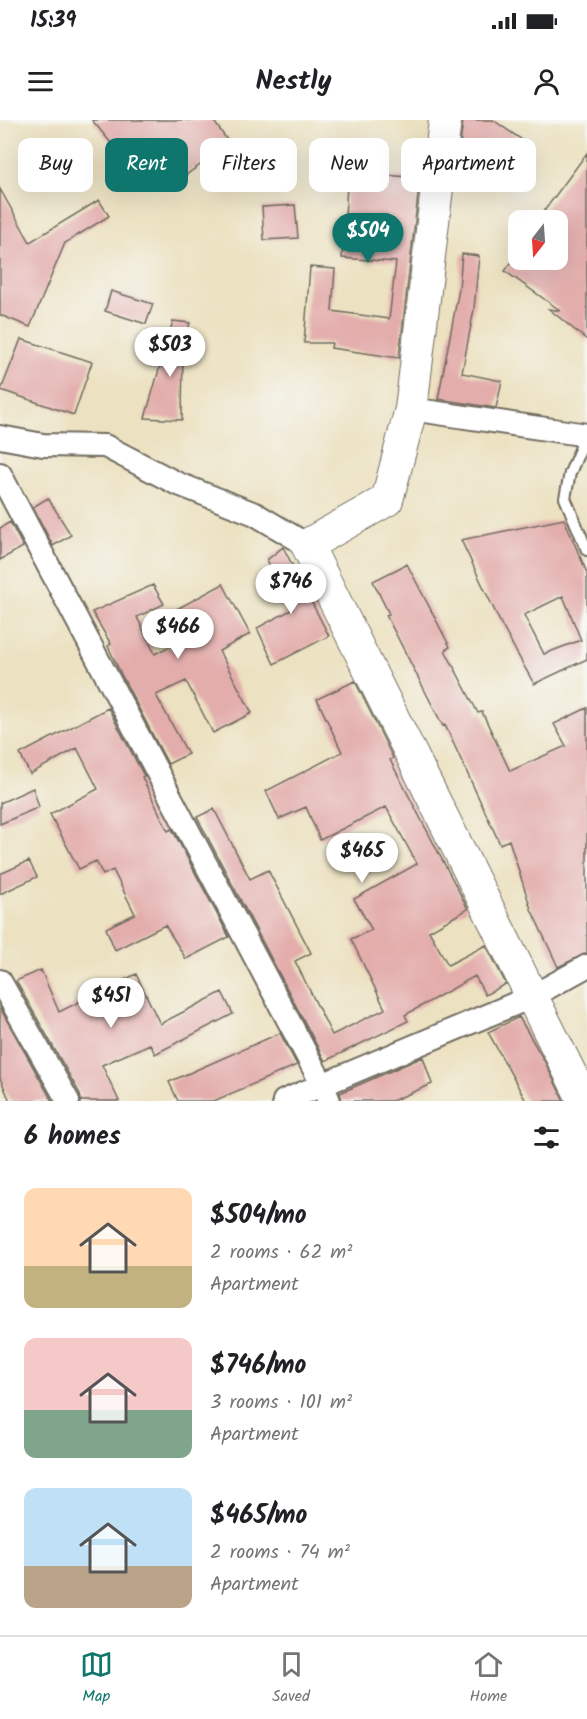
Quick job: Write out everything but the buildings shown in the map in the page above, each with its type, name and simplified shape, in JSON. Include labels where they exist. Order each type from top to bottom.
[{"type":"street","points":[[307,545],[387,500],[411,409],[445,120]]},
{"type":"street","points":[[411,409],[586,435]]},
{"type":"street","points":[[0,437],[43,444],[105,446],[176,483],[255,514],[307,545],[584,1101]]},
{"type":"street","points":[[0,474],[325,1093]]},
{"type":"street","points":[[284,1101],[325,1093],[531,997],[587,966]]},
{"type":"street","points":[[0,981],[68,1101]]},
{"type":"lane","points":[[586,435],[570,473],[565,498],[587,550]]}]
